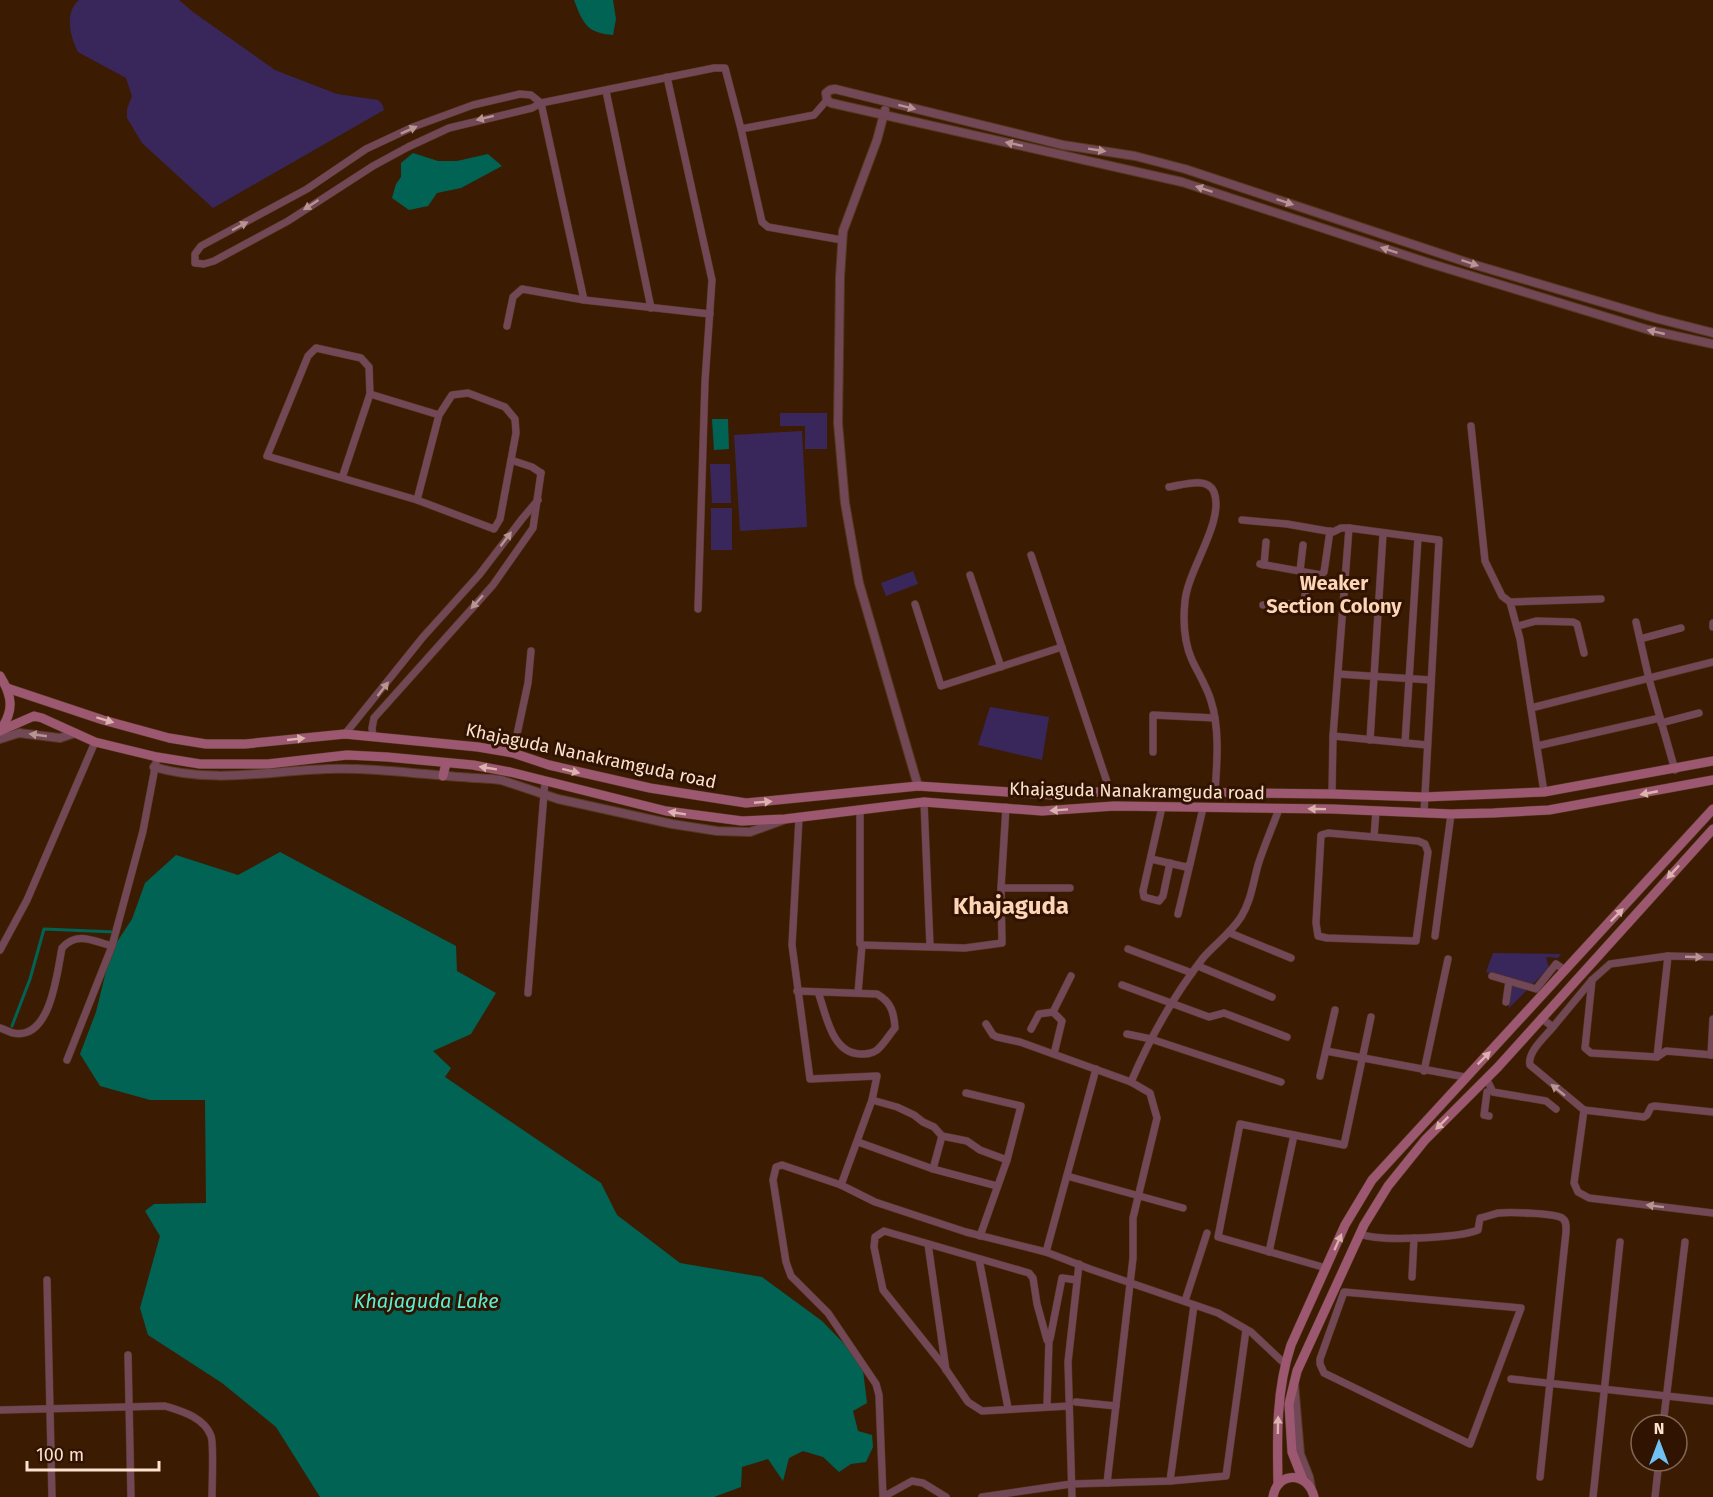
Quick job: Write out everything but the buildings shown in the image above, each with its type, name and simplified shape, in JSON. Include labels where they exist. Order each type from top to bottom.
[{"type":"main road","points":[[0,676],[7,688],[10,700],[10,713],[0,731]]},
{"type":"main road","name":"Khajaguda Nanakramguda road","points":[[7,688],[103,720],[169,738],[206,744],[245,744],[345,734],[478,747],[513,753],[588,775],[650,788],[746,803],[918,786],[1054,795],[1110,791],[1424,797],[1544,792],[1675,770],[1713,761]]},
{"type":"main road","name":"Khajaguda Nanakramguda road","points":[[0,731],[34,716],[95,742],[157,757],[200,764],[236,765],[347,755],[505,770],[666,812],[742,821],[799,818],[924,802],[1042,811],[1114,806],[1451,814],[1549,810],[1711,782]]},
{"type":"main road","points":[[443,776],[446,763]]},
{"type":"main road","points":[[1273,1497],[1278,1484],[1278,1403],[1285,1364],[1291,1345],[1345,1225],[1372,1180],[1465,1077],[1630,902],[1713,809]]},
{"type":"main road","points":[[1313,1495],[1303,1480],[1292,1452],[1289,1404],[1294,1383],[1297,1371],[1360,1234],[1388,1186],[1422,1144],[1478,1087],[1713,829]]},
{"type":"main road","points":[[1413,1135],[1422,1144]]},
{"type":"main road","points":[[1278,1484],[1289,1478],[1303,1480]]},
{"type":"street","points":[[584,300],[541,103],[531,95],[506,96],[473,105],[366,149],[278,206],[201,246],[195,254],[195,263],[204,264],[214,261],[288,221],[373,166],[449,128],[532,108],[541,103],[714,68],[725,68],[762,222],[768,227],[842,240]]},
{"type":"street","points":[[666,77],[710,268],[712,291],[704,393],[698,609]]},
{"type":"street","points":[[741,129],[814,115],[826,100],[826,93],[830,90],[1063,145],[1135,156],[1185,169],[1472,264],[1713,333]]},
{"type":"street","points":[[606,91],[651,308]]},
{"type":"street","points":[[826,100],[883,115],[1182,182],[1428,263],[1649,330],[1713,344]]},
{"type":"street","points":[[887,102],[878,140],[843,231],[838,423],[845,503],[860,584],[918,786]]},
{"type":"street","points":[[507,326],[513,297],[522,289],[584,300],[710,315]]},
{"type":"street","points":[[342,478],[370,394],[370,373],[365,361],[361,358],[316,348],[308,356],[267,456],[342,478],[417,500],[494,529],[500,519],[516,425],[511,413],[505,407],[468,393],[452,394],[439,415],[417,500]]},
{"type":"street","points":[[370,394],[439,415]]},
{"type":"street","points":[[1471,426],[1485,561],[1502,596],[1510,602],[1518,626],[1544,792]]},
{"type":"street","points":[[373,737],[374,718],[493,585],[533,528],[541,473],[510,462]]},
{"type":"street","points":[[1169,487],[1208,484],[1214,491],[1216,500],[1215,520],[1190,579],[1185,598],[1184,622],[1190,657],[1211,700],[1215,718],[1217,770],[1215,792]]},
{"type":"street","points":[[345,734],[423,637],[479,575],[538,500]]},
{"type":"street","points":[[1242,520],[1330,531],[1349,528],[1439,540],[1424,813]]},
{"type":"street","points":[[1332,794],[1333,736],[1349,528]]},
{"type":"street","points":[[1266,543],[1262,564],[1321,575],[1324,572],[1330,531]]},
{"type":"street","points":[[1370,740],[1383,534]]},
{"type":"street","points":[[1405,743],[1418,538]]},
{"type":"street","points":[[1263,605],[1303,603],[1305,601],[1303,545]]},
{"type":"street","points":[[1031,555],[1110,791]]},
{"type":"street","points":[[970,576],[1001,667]]},
{"type":"street","points":[[1510,602],[1601,599]]},
{"type":"street","points":[[915,604],[941,686],[1062,647]]},
{"type":"street","points":[[1518,626],[1536,621],[1573,622],[1577,624],[1584,653]]},
{"type":"street","points":[[1636,622],[1660,721],[1675,770]]},
{"type":"street","points":[[1640,639],[1681,628]]},
{"type":"street","points":[[513,753],[528,683],[531,651]]},
{"type":"street","points":[[1530,708],[1713,662]]},
{"type":"street","points":[[1338,674],[1431,680]]},
{"type":"street","points":[[1537,746],[1699,713]]},
{"type":"street","points":[[1153,752],[1153,716],[1215,718]]},
{"type":"street","points":[[0,739],[20,733],[60,738],[75,733]]},
{"type":"street","points":[[1333,736],[1427,745]]},
{"type":"street","points":[[0,950],[27,900],[95,742]]},
{"type":"street","points":[[68,1060],[112,946],[143,831],[157,757]]},
{"type":"street","points":[[154,767],[199,776],[353,769],[501,780],[558,800],[717,831],[750,832],[784,819]]},
{"type":"street","points":[[528,993],[545,781]]},
{"type":"street","points":[[924,802],[930,946]]},
{"type":"street","points":[[862,945],[965,948],[1002,943],[1001,888],[1006,807]]},
{"type":"street","points":[[1162,807],[1143,891],[1144,897],[1159,901],[1163,896],[1170,863]]},
{"type":"street","points":[[1178,914],[1203,808]]},
{"type":"street","points":[[1131,1082],[1151,1039],[1192,973],[1205,956],[1230,933],[1248,903],[1259,863],[1279,809]]},
{"type":"street","points":[[858,993],[862,945],[860,944],[860,811]]},
{"type":"street","points":[[1374,837],[1376,811]]},
{"type":"street","points":[[1435,936],[1451,814]]},
{"type":"street","points":[[799,818],[792,926],[794,969],[810,1079],[878,1076],[872,1100],[842,1185]]},
{"type":"street","points":[[1328,833],[1374,837],[1418,841],[1425,844],[1428,852],[1416,941],[1318,936],[1321,835],[1328,833]]},
{"type":"street","points":[[1151,859],[1186,867],[1190,864]]},
{"type":"street","points":[[1001,888],[1070,888]]},
{"type":"street","points":[[1230,933],[1291,958]]},
{"type":"street","points":[[0,1028],[14,1034],[36,1027],[41,1021],[50,1004],[62,948],[72,939],[81,938],[112,946]]},
{"type":"street","points":[[1128,949],[1192,973]]},
{"type":"street","points":[[1657,1057],[1668,956]]},
{"type":"street","points":[[1713,957],[1668,956],[1610,964],[1592,980],[1531,1054],[1529,1060],[1530,1065],[1584,1110],[1644,1117],[1651,1107],[1655,1106],[1713,1112]]},
{"type":"street","points":[[1424,1071],[1448,959]]},
{"type":"street","points":[[1492,976],[1536,988],[1556,964],[1565,970]]},
{"type":"street","points":[[1198,966],[1272,997]]},
{"type":"street","points":[[1053,1012],[1071,976]]},
{"type":"street","points":[[1592,980],[1585,1048],[1591,1053],[1657,1057],[1666,1051],[1712,1055],[1713,1019]]},
{"type":"street","points":[[1506,1002],[1509,981]]},
{"type":"street","points":[[1122,985],[1209,1017],[1224,1014],[1287,1037]]},
{"type":"street","points":[[797,991],[877,994],[887,1000],[894,1017],[895,1028],[876,1051],[870,1054],[847,1050],[831,1031],[818,992]]},
{"type":"street","points":[[1550,1009],[1561,1017]]},
{"type":"street","points":[[1320,1076],[1335,1010]]},
{"type":"street","points":[[1031,1029],[1039,1014],[1053,1012]]},
{"type":"street","points":[[1053,1012],[1062,1021],[1054,1054]]},
{"type":"street","points":[[1326,1268],[1218,1237],[1240,1124],[1344,1145],[1371,1017]]},
{"type":"street","points":[[1541,1018],[1553,1027]]},
{"type":"street","points":[[986,1024],[997,1037],[1020,1042],[1131,1082],[1150,1094],[1157,1118],[1133,1218],[1133,1258],[1107,1483]]},
{"type":"street","points":[[1127,1034],[1151,1039],[1281,1082]]},
{"type":"street","points":[[1326,1051],[1465,1077]]},
{"type":"street","points":[[1046,1252],[1095,1070]]},
{"type":"street","points":[[1486,1078],[1490,1092],[1484,1114],[1489,1116]]},
{"type":"street","points":[[1478,1087],[1483,1092],[1546,1101],[1556,1109]]},
{"type":"street","points":[[966,1094],[1021,1106],[1007,1160],[980,1236]]},
{"type":"street","points":[[872,1100],[897,1107],[914,1115],[934,1126],[942,1136],[967,1141],[980,1150],[1007,1160]]},
{"type":"street","points":[[1584,1110],[1574,1183],[1578,1192],[1589,1198],[1713,1213]]},
{"type":"street","points":[[1269,1252],[1294,1135]]},
{"type":"street","points":[[933,1169],[942,1136]]},
{"type":"street","points":[[858,1142],[933,1169],[997,1186]]},
{"type":"street","points":[[946,1497],[923,1483],[912,1481],[883,1497],[879,1395],[876,1384],[828,1313],[791,1276],[786,1262],[773,1180],[776,1167],[782,1165],[842,1185],[875,1202],[980,1236],[1046,1252],[1218,1313],[1246,1330],[1285,1364]]},
{"type":"street","points":[[1067,1176],[1183,1208]]},
{"type":"street","points":[[1360,1234],[1367,1237],[1414,1238],[1468,1234],[1478,1230],[1480,1218],[1499,1213],[1526,1213],[1562,1218],[1565,1222],[1566,1232],[1540,1477]]},
{"type":"street","points":[[1049,1340],[1047,1340],[1037,1304],[1033,1278],[1029,1273],[884,1231],[876,1237],[874,1247],[883,1290],[968,1402],[982,1411],[1073,1404],[1116,1406]]},
{"type":"street","points":[[1185,1301],[1207,1233]]},
{"type":"street","points":[[1412,1277],[1414,1238]]},
{"type":"street","points":[[1593,1497],[1620,1242]]},
{"type":"street","points":[[1664,1413],[1685,1242]]},
{"type":"street","points":[[928,1244],[946,1371]]},
{"type":"street","points":[[979,1259],[1008,1408]]},
{"type":"street","points":[[1072,1497],[1073,1404],[1068,1362],[1079,1264]]},
{"type":"street","points":[[1047,1406],[1049,1340],[1062,1278],[1077,1280]]},
{"type":"street","points":[[48,1280],[52,1497]]},
{"type":"street","points":[[1344,1292],[1521,1308],[1470,1444],[1324,1373],[1320,1359],[1334,1322],[1344,1292]]},
{"type":"street","points":[[1170,1481],[1194,1305]]},
{"type":"street","points":[[1319,1322],[1334,1322]]},
{"type":"street","points":[[1319,1322],[1330,1332]]},
{"type":"street","points":[[987,1497],[1071,1484],[1170,1481],[1226,1476],[1246,1330]]},
{"type":"street","points":[[128,1355],[131,1497]]},
{"type":"street","points":[[1511,1379],[1604,1391],[1713,1401]]},
{"type":"street","points":[[1294,1383],[1300,1454],[1313,1495]]},
{"type":"street","points":[[0,1410],[165,1406],[184,1412],[202,1423],[211,1436],[212,1497]]},
{"type":"street","points":[[1655,1497],[1658,1473]]},
{"type":"shaded area","points":[[79,0],[179,0],[275,70],[337,94],[378,100],[384,110],[213,208],[142,143],[127,118],[127,109],[132,96],[126,78],[78,52],[71,32],[70,18],[74,5]]},
{"type":"shaded area","points":[[780,413],[827,413],[827,449],[805,449],[805,426],[780,426]]},
{"type":"shaded area","points":[[802,431],[807,527],[740,531],[734,435]]},
{"type":"shaded area","points":[[710,464],[730,464],[731,503],[712,503]]},
{"type":"shaded area","points":[[711,508],[732,508],[732,550],[711,550]]},
{"type":"shaded area","points":[[913,571],[918,584],[886,596],[881,583]]},
{"type":"shaded area","points":[[990,707],[1049,717],[1042,760],[978,745]]},
{"type":"shaded area","points":[[1493,953],[1561,954],[1558,958],[1546,957],[1549,968],[1509,1008],[1507,978],[1486,972]]},
{"type":"water","points":[[574,0],[613,0],[616,19],[613,35],[597,32],[587,26]]},
{"type":"water","points":[[413,153],[438,161],[457,161],[488,154],[502,166],[461,188],[437,193],[428,206],[409,210],[392,198],[396,184],[401,177],[401,163]]},
{"type":"water","points":[[712,419],[728,419],[729,449],[714,450]]},
{"type":"water","name":"Khajaguda Lake","points":[[280,852],[456,946],[457,971],[496,993],[471,1034],[433,1051],[451,1068],[445,1077],[601,1183],[617,1215],[680,1263],[762,1277],[822,1321],[862,1362],[867,1403],[853,1411],[858,1431],[872,1435],[873,1447],[866,1462],[851,1464],[839,1472],[823,1457],[803,1451],[789,1458],[783,1481],[768,1459],[742,1467],[741,1487],[714,1497],[320,1497],[276,1427],[222,1383],[148,1335],[140,1308],[160,1236],[145,1211],[154,1204],[206,1203],[205,1100],[150,1100],[100,1086],[80,1054],[96,1012],[111,951],[132,919],[145,883],[176,855],[238,875]]},
{"type":"waterway","points":[[12,1026],[30,979],[44,929],[114,932]]},
{"type":"district","name":"Weaker Section Colony","points":[[1334,594]]},
{"type":"district","name":"Khajaguda","points":[[1011,906]]}]
